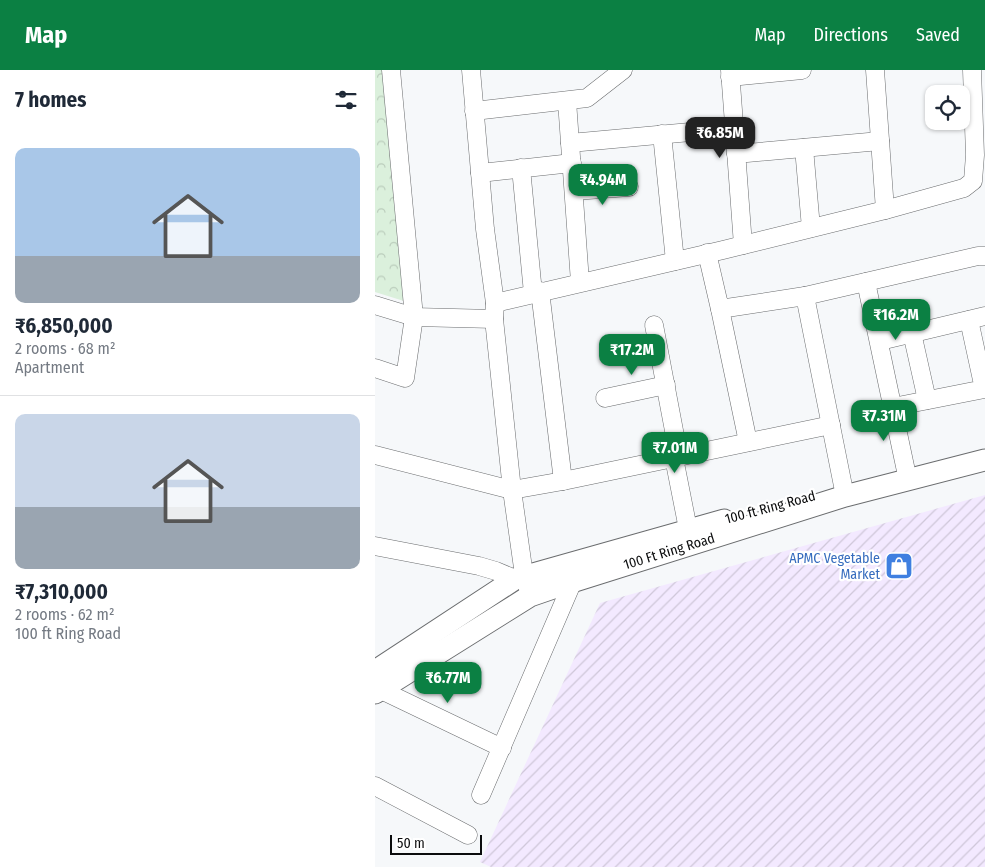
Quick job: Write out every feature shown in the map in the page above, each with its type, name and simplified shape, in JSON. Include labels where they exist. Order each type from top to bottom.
[{"type":"main road","name":"100 ft Ring Road","points":[[377,685],[520,577],[688,529],[845,492],[906,472],[985,452]]},
{"type":"main road","name":"100 Ft Ring Road","points":[[377,685],[530,596],[845,492],[985,460]]},
{"type":"street","points":[[375,368],[405,378],[414,317],[391,70]]},
{"type":"street","points":[[471,70],[520,577],[530,596]]},
{"type":"street","points":[[474,111],[587,98],[623,70]]},
{"type":"street","points":[[743,245],[730,74],[802,70]]},
{"type":"street","points":[[875,70],[885,210]]},
{"type":"street","points":[[375,306],[414,317],[495,311],[536,292],[707,254],[885,210],[964,188],[973,180],[980,155],[972,70]]},
{"type":"street","points":[[567,101],[580,282]]},
{"type":"street","points":[[570,143],[734,128]]},
{"type":"street","points":[[663,134],[675,261]]},
{"type":"street","points":[[736,154],[880,141]]},
{"type":"street","points":[[804,148],[811,228]]},
{"type":"street","points":[[480,173],[572,163]]},
{"type":"street","points":[[521,168],[536,292],[563,481]]},
{"type":"street","points":[[574,191],[629,187]]},
{"type":"street","points":[[707,254],[748,442]]},
{"type":"street","points":[[720,309],[805,296],[978,256],[985,256]]},
{"type":"street","points":[[866,282],[880,341],[906,472]]},
{"type":"street","points":[[805,296],[845,492]]},
{"type":"street","points":[[880,341],[977,318],[983,389],[893,407]]},
{"type":"street","points":[[654,325],[666,386],[688,529]]},
{"type":"street","points":[[912,333],[927,400]]},
{"type":"street","points":[[605,398],[666,386]]},
{"type":"street","points":[[375,455],[512,490],[831,425]]},
{"type":"street","points":[[375,547],[479,566],[520,577]]},
{"type":"street","points":[[481,795],[573,581]]},
{"type":"street","points":[[377,685],[502,748]]},
{"type":"street","points":[[375,786],[468,834]]},
{"type":"shaded area","points":[[985,495],[985,867],[491,867],[480,862],[600,603]]},
{"type":"green space","points":[[375,70],[384,70],[407,302],[375,292]]},
{"type":"place","name":"APMC Vegetable Market","points":[[899,566]]}]
